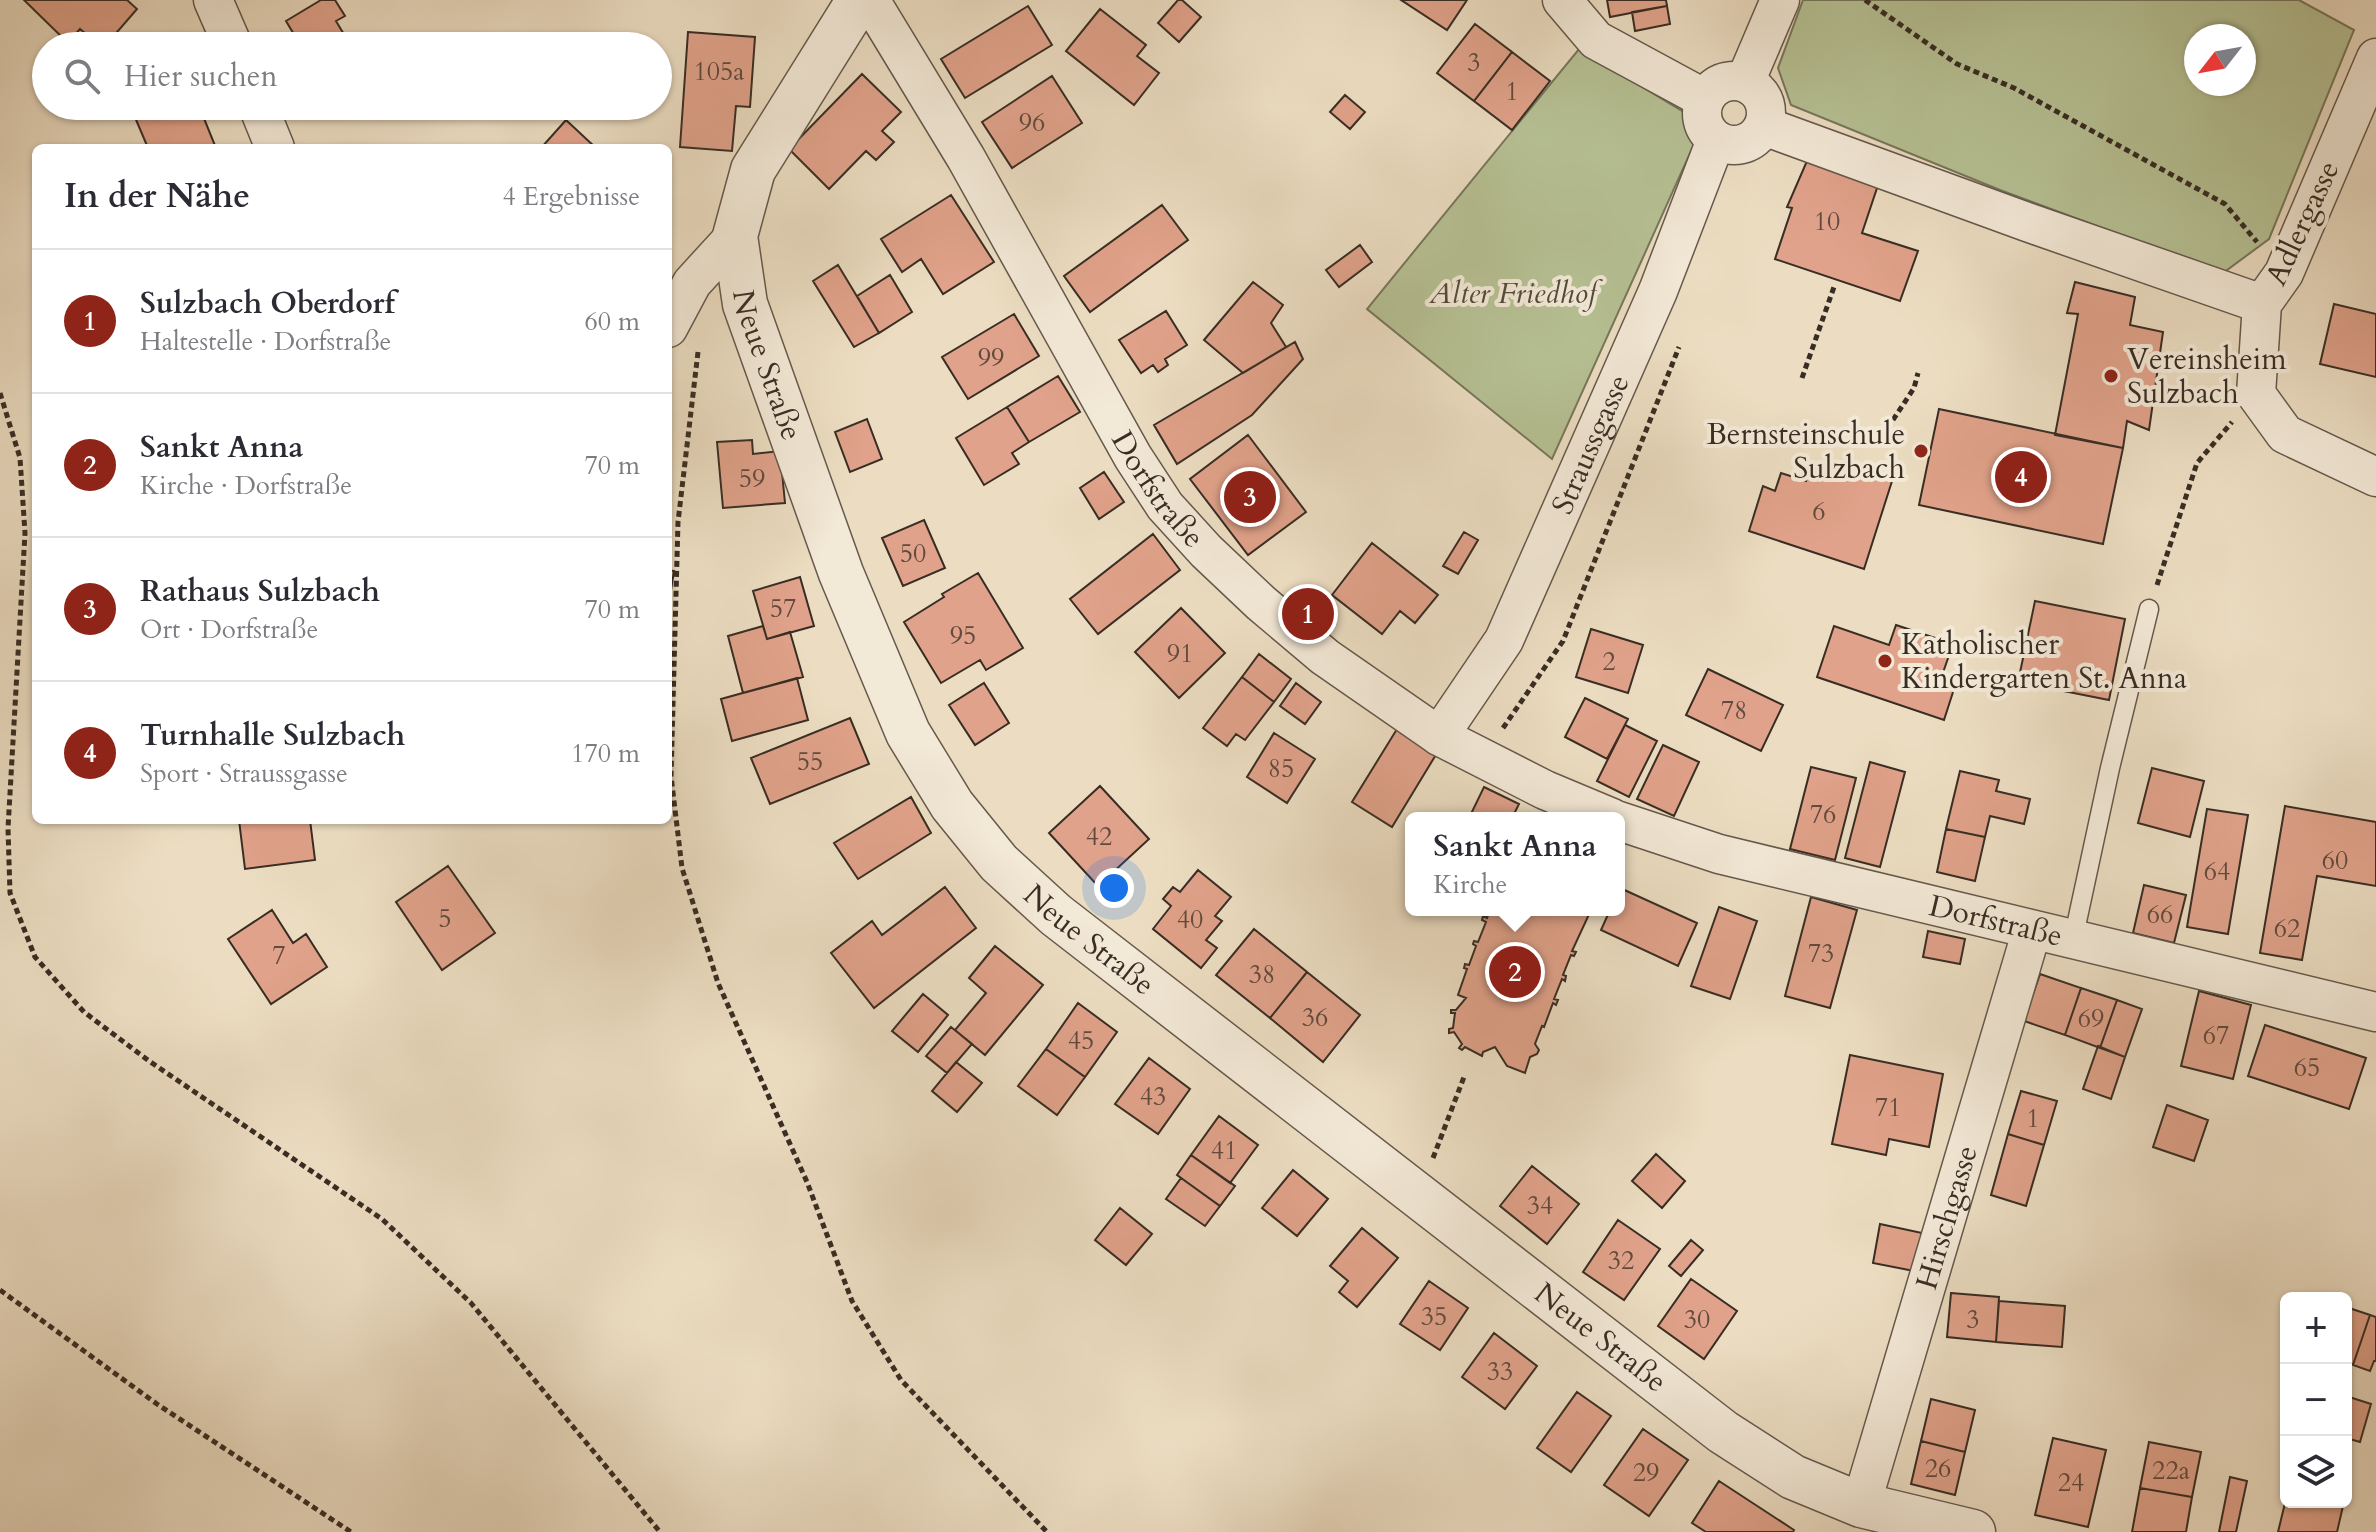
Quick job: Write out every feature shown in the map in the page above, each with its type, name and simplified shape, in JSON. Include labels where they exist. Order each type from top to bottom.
[{"type":"street","points":[[213,0],[227,32]]},
{"type":"street","name":"Neue Straße","points":[[859,0],[753,170],[735,236],[745,304],[847,588],[908,733],[952,805],[999,863],[1069,924],[1723,1432],[1793,1477],[1861,1505],[1973,1532]]},
{"type":"street","name":"Dorfstraße","points":[[870,0],[966,158],[1133,457],[1165,506],[1206,551],[1261,603],[1325,657],[1439,736],[1545,790],[1598,812]]},
{"type":"street","points":[[1562,0],[1596,40],[1705,99]]},
{"type":"street","points":[[1745,82],[1780,0]]},
{"type":"street","name":"Adlergasse","points":[[2256,394],[2262,304],[2284,273],[2376,58]]},
{"type":"street","points":[[1745,82],[1756,89],[1764,100],[1767,113],[1764,126],[1756,137],[1743,144],[1729,145],[1716,140],[1703,121],[1702,110],[1705,99],[1722,83],[1745,82]]},
{"type":"street","points":[[264,120],[273,144]]},
{"type":"street","points":[[1764,126],[2262,304]]},
{"type":"street","name":"Straussgasse","points":[[1439,736],[1504,640],[1658,291],[1716,140]]},
{"type":"street","points":[[684,334],[692,283],[735,236]]},
{"type":"street","points":[[2256,394],[2285,434],[2376,477]]},
{"type":"street","name":"Dorfstraße","points":[[1625,823],[1719,854],[2376,1012]]},
{"type":"street","name":"Hirschgasse","points":[[1861,1505],[2032,930]]},
{"type":"lane","points":[[2073,940],[2110,768],[2149,609]]},
{"type":"path","points":[[1865,0],[1957,64],[2014,88],[2225,204],[2284,273]]},
{"type":"path","points":[[1802,378],[1834,287]]},
{"type":"path","points":[[672,740],[684,334]]},
{"type":"path","points":[[1482,759],[1563,641],[1681,341]]},
{"type":"path","points":[[1893,420],[1914,388],[1918,373]]},
{"type":"path","points":[[0,393],[20,458],[25,533],[8,828],[10,893],[35,957],[84,1012],[149,1061],[382,1219],[471,1303],[660,1532]]},
{"type":"path","points":[[2149,609],[2197,463],[2256,394]]},
{"type":"path","points":[[672,784],[682,868],[718,983],[807,1182],[852,1301],[901,1380],[1047,1532]]},
{"type":"path","points":[[1430,1168],[1464,1077]]},
{"type":"path","points":[[0,1290],[157,1404],[351,1532]]},
{"type":"green space","points":[[1803,0],[2299,0],[2354,30],[2269,239],[2223,273],[2000,190],[1791,105],[1778,68]]},
{"type":"green space","name":"Alter Friedhof","points":[[1579,49],[1687,114],[1696,140],[1552,459],[1367,309]]},
{"type":"building","points":[[24,0],[127,0],[137,9],[117,32],[84,32],[80,29],[77,32],[57,32]]},
{"type":"building","points":[[321,0],[335,0],[345,16],[336,21],[343,32],[293,32],[286,21]]},
{"type":"building","points":[[1178,0],[1201,17],[1179,42],[1158,23]]},
{"type":"building","points":[[1401,0],[1467,0],[1447,30]]},
{"type":"building","points":[[1607,0],[1666,0],[1667,6],[1610,17]]},
{"type":"building","points":[[1028,6],[1052,45],[965,98],[941,59]]},
{"type":"building","points":[[1667,6],[1670,24],[1635,31],[1632,12]]},
{"type":"building","points":[[1100,9],[1146,45],[1137,56],[1159,73],[1134,105],[1066,51]]},
{"type":"building","points":[[1475,24],[1512,52],[1474,101],[1437,73]]},
{"type":"building","points":[[688,32],[755,37],[750,107],[736,106],[732,151],[680,147]]},
{"type":"building","points":[[1512,52],[1550,81],[1512,130],[1474,101]]},
{"type":"building","points":[[862,74],[901,112],[882,131],[894,142],[876,160],[866,151],[829,189],[789,149]]},
{"type":"building","points":[[1052,76],[1082,123],[1012,168],[982,122]]},
{"type":"building","points":[[1345,95],[1365,112],[1350,129],[1330,112]]},
{"type":"building","points":[[136,120],[205,120],[214,144],[146,144]]},
{"type":"building","points":[[566,120],[592,144],[545,144]]},
{"type":"building","points":[[1810,154],[1879,182],[1862,233],[1918,251],[1900,301],[1775,259],[1792,208],[1787,207]]},
{"type":"building","points":[[951,195],[994,262],[943,294],[921,259],[902,272],[881,239]]},
{"type":"building","points":[[1162,205],[1188,240],[1090,312],[1064,276]]},
{"type":"building","points":[[1360,245],[1372,262],[1339,287],[1326,270]]},
{"type":"building","points":[[838,265],[879,333],[854,347],[813,281]]},
{"type":"building","points":[[890,275],[912,312],[879,333],[857,296]]},
{"type":"building","points":[[1253,282],[1283,305],[1271,323],[1286,347],[1243,373],[1204,340]]},
{"type":"building","name":"Vereinsheim Sulzbach","points":[[2075,282],[2135,297],[2130,325],[2163,332],[2149,430],[2127,421],[2123,448],[2055,435],[2078,314],[2067,313]]},
{"type":"building","points":[[2334,304],[2376,314],[2376,377],[2320,364]]},
{"type":"building","points":[[1166,311],[1187,345],[1165,359],[1168,365],[1158,372],[1153,365],[1141,373],[1119,340]]},
{"type":"building","points":[[1014,314],[1039,356],[968,399],[942,357]]},
{"type":"building","points":[[1295,342],[1303,359],[1252,415],[1177,464],[1154,425]]},
{"type":"building","points":[[1058,376],[1080,412],[1029,442],[1007,407]]},
{"type":"building","points":[[1007,407],[1029,442],[1012,453],[1019,464],[984,485],[956,438]]},
{"type":"building","points":[[1939,409],[2123,448],[2103,544],[1919,505]]},
{"type":"building","points":[[867,419],[882,459],[850,472],[835,432]]},
{"type":"building","points":[[1248,435],[1306,512],[1248,555],[1190,479]]},
{"type":"building","points":[[752,440],[753,454],[780,451],[785,503],[723,508],[717,442]]},
{"type":"building","name":"Bernsteinschule Sulzbach","points":[[1811,464],[1846,476],[1850,465],[1893,478],[1864,569],[1749,531],[1763,486],[1775,491],[1781,473],[1806,481]]},
{"type":"building","points":[[1104,472],[1124,502],[1099,519],[1080,488]]},
{"type":"building","points":[[924,520],[945,568],[903,586],[882,538]]},
{"type":"building","points":[[1464,532],[1478,540],[1458,574],[1443,566]]},
{"type":"building","points":[[1153,534],[1180,570],[1098,634],[1070,599]]},
{"type":"building","points":[[1372,543],[1438,595],[1415,623],[1400,611],[1382,634],[1332,595]]},
{"type":"building","points":[[978,573],[1023,648],[986,670],[980,660],[941,683],[904,622]]},
{"type":"building","points":[[800,577],[814,626],[767,639],[753,591]]},
{"type":"building","points":[[2035,601],[2125,619],[2109,700],[2018,682]]},
{"type":"building","points":[[1181,608],[1225,653],[1179,698],[1135,652]]},
{"type":"building","name":"Katholischer Kindergarten St. Anna","points":[[1896,625],[1953,644],[1939,684],[1954,689],[1944,720],[1817,677],[1834,626],[1889,645]]},
{"type":"building","points":[[763,626],[767,639],[790,632],[803,677],[743,693],[728,636]]},
{"type":"building","points":[[1591,629],[1643,645],[1628,693],[1576,677]]},
{"type":"building","points":[[1259,654],[1291,679],[1274,702],[1242,677]]},
{"type":"building","points":[[1708,669],[1783,705],[1761,751],[1686,715]]},
{"type":"building","points":[[1242,677],[1274,702],[1245,740],[1236,734],[1227,746],[1203,728]]},
{"type":"building","points":[[797,678],[808,720],[732,741],[721,699]]},
{"type":"building","points":[[984,683],[1009,723],[975,745],[949,705]]},
{"type":"building","points":[[1296,683],[1321,702],[1305,724],[1280,706]]},
{"type":"building","points":[[1585,698],[1628,719],[1607,759],[1565,737]]},
{"type":"building","points":[[850,718],[869,764],[770,804],[751,758]]},
{"type":"building","points":[[1625,725],[1657,741],[1629,797],[1597,781]]},
{"type":"building","points":[[1397,729],[1437,753],[1392,827],[1352,802]]},
{"type":"building","points":[[1274,733],[1315,759],[1287,803],[1247,777]]},
{"type":"building","points":[[1663,745],[1699,762],[1674,816],[1637,799]]},
{"type":"building","points":[[1870,762],[1905,772],[1880,867],[1845,858]]},
{"type":"building","points":[[1811,767],[1856,778],[1835,860],[1790,849]]},
{"type":"building","points":[[2152,768],[2204,781],[2190,837],[2138,823]]},
{"type":"building","points":[[1960,771],[1999,780],[1996,791],[2030,799],[2024,824],[1990,816],[1985,837],[1946,829]]},
{"type":"building","points":[[1100,786],[1149,839],[1098,886],[1049,833]]},
{"type":"building","points":[[1484,787],[1519,804],[1515,812],[1472,812]]},
{"type":"building","points":[[911,797],[931,833],[858,879],[834,843]]},
{"type":"building","points":[[2285,806],[2376,822],[2376,886],[2317,876],[2302,960],[2260,953]]},
{"type":"building","points":[[2207,809],[2248,815],[2228,934],[2187,927]]},
{"type":"building","points":[[239,824],[310,824],[315,860],[245,869]]},
{"type":"building","points":[[1946,829],[1985,837],[1975,881],[1937,872]]},
{"type":"building","points":[[448,866],[495,933],[442,970],[396,902]]},
{"type":"building","points":[[1198,870],[1231,897],[1215,916],[1222,921],[1206,940],[1217,948],[1201,968],[1153,929],[1171,906],[1163,899],[1173,887],[1180,892]]},
{"type":"building","points":[[2144,885],[2186,895],[2174,943],[2133,933]]},
{"type":"building","points":[[945,887],[976,928],[874,1008],[831,953],[872,921],[882,935]]},
{"type":"building","points":[[1625,890],[1697,923],[1678,966],[1601,930],[1607,916],[1625,916]]},
{"type":"building","points":[[1811,897],[1857,910],[1830,1008],[1785,996]]},
{"type":"building","points":[[1719,907],[1757,921],[1730,999],[1691,986]]},
{"type":"building","points":[[272,910],[293,943],[306,934],[327,967],[271,1004],[228,939]]},
{"type":"building","points":[[1483,916],[1588,916],[1572,951],[1576,952],[1574,956],[1571,955],[1563,975],[1566,976],[1565,981],[1562,979],[1554,999],[1558,1000],[1556,1005],[1553,1003],[1535,1044],[1539,1050],[1530,1057],[1525,1073],[1507,1066],[1495,1047],[1483,1052],[1482,1056],[1465,1047],[1462,1050],[1459,1048],[1462,1044],[1454,1032],[1449,1033],[1455,1013],[1451,1010],[1456,1010],[1466,998],[1458,995],[1467,969],[1464,968],[1465,964],[1469,965],[1476,946],[1474,941],[1478,942],[1486,922],[1482,920]]},
{"type":"building","points":[[1254,929],[1307,972],[1270,1018],[1216,975]]},
{"type":"building","points":[[1928,931],[1965,939],[1960,964],[1923,957]]},
{"type":"building","points":[[995,946],[1043,985],[985,1055],[955,1030],[986,993],[969,978]]},
{"type":"building","points":[[1307,972],[1360,1015],[1323,1062],[1270,1018]]},
{"type":"building","points":[[2040,974],[2081,988],[2065,1035],[2024,1021]]},
{"type":"building","points":[[2081,988],[2117,1000],[2100,1048],[2065,1035]]},
{"type":"building","points":[[2199,991],[2251,1005],[2233,1079],[2181,1066]]},
{"type":"building","points":[[923,994],[948,1015],[918,1052],[892,1031]]},
{"type":"building","points":[[2117,1000],[2142,1009],[2125,1057],[2100,1048]]},
{"type":"building","points":[[1078,1003],[1117,1032],[1085,1077],[1046,1049]]},
{"type":"building","points":[[2265,1025],[2366,1058],[2349,1109],[2248,1076]]},
{"type":"building","points":[[951,1027],[972,1044],[947,1073],[926,1056]]},
{"type":"building","points":[[2098,1046],[2125,1057],[2111,1099],[2083,1089]]},
{"type":"building","points":[[1046,1049],[1085,1077],[1057,1115],[1018,1086]]},
{"type":"building","points":[[1850,1055],[1943,1074],[1929,1147],[1889,1139],[1886,1155],[1832,1144]]},
{"type":"building","points":[[1149,1058],[1190,1089],[1158,1134],[1115,1104]]},
{"type":"building","points":[[956,1062],[982,1083],[957,1112],[932,1091]]},
{"type":"building","points":[[2021,1091],[2057,1101],[2044,1145],[2008,1134]]},
{"type":"building","points":[[2167,1105],[2208,1120],[2194,1161],[2153,1147]]},
{"type":"building","points":[[1219,1116],[1258,1145],[1230,1183],[1191,1155]]},
{"type":"building","points":[[2008,1134],[2044,1145],[2026,1206],[1991,1195]]},
{"type":"building","points":[[1656,1154],[1685,1181],[1662,1208],[1632,1181]]},
{"type":"building","points":[[1191,1155],[1235,1186],[1220,1206],[1177,1175]]},
{"type":"building","points":[[1532,1166],[1579,1204],[1547,1244],[1500,1206]]},
{"type":"building","points":[[1293,1170],[1328,1199],[1297,1236],[1262,1208]]},
{"type":"building","points":[[1181,1178],[1220,1206],[1205,1226],[1166,1199]]},
{"type":"building","points":[[1120,1208],[1152,1234],[1126,1265],[1095,1240]]},
{"type":"building","points":[[1618,1220],[1660,1249],[1624,1300],[1583,1272]]},
{"type":"building","points":[[1880,1224],[1922,1233],[1914,1271],[1873,1263]]},
{"type":"building","points":[[1362,1228],[1398,1258],[1357,1307],[1339,1292],[1348,1281],[1330,1266]]},
{"type":"building","points":[[1691,1240],[1703,1250],[1681,1276],[1669,1266]]},
{"type":"building","points":[[1691,1279],[1737,1311],[1704,1359],[1658,1326]]},
{"type":"building","points":[[1429,1281],[1468,1308],[1440,1350],[1400,1324]]},
{"type":"building","points":[[1951,1293],[1999,1297],[1996,1342],[1947,1337]]},
{"type":"building","points":[[1999,1301],[2065,1306],[2062,1347],[1996,1342]]},
{"type":"building","points":[[2352,1309],[2370,1315],[2352,1365]]},
{"type":"building","points":[[2370,1315],[2376,1317],[2376,1361],[2370,1371],[2353,1365]]},
{"type":"building","points":[[1494,1333],[1537,1366],[1505,1409],[1462,1377]]},
{"type":"building","points":[[1577,1392],[1611,1416],[1571,1472],[1537,1448]]},
{"type":"building","points":[[2352,1398],[2371,1404],[2360,1442],[2352,1440]]},
{"type":"building","points":[[1931,1399],[1975,1410],[1965,1452],[1921,1441]]},
{"type":"building","points":[[1643,1429],[1688,1460],[1649,1516],[1604,1485]]},
{"type":"building","points":[[2053,1438],[2106,1450],[2088,1527],[2035,1515]]},
{"type":"building","points":[[1921,1441],[1965,1452],[1955,1495],[1911,1484]]},
{"type":"building","points":[[2149,1442],[2201,1452],[2192,1497],[2140,1488]]},
{"type":"building","points":[[2230,1477],[2247,1481],[2236,1532],[2219,1532]]},
{"type":"building","points":[[1719,1481],[1793,1532],[1706,1532],[1692,1523]]},
{"type":"building","points":[[2140,1488],[2192,1497],[2186,1532],[2132,1532]]},
{"type":"building","points":[[2284,1508],[2343,1508],[2337,1532],[2278,1532]]},
{"type":"place","name":"Vereinsheim Sulzbach","points":[[2111,376]]},
{"type":"place","name":"Bernsteinschule Sulzbach","points":[[1921,451]]},
{"type":"place","name":"Turnhalle Sulzbach","points":[[2021,477]]},
{"type":"place","name":"Rathaus Sulzbach","points":[[1250,497]]},
{"type":"place","name":"Sulzbach Oberdorf","points":[[1308,614]]},
{"type":"place","name":"Katholischer Kindergarten St. Anna","points":[[1885,661]]},
{"type":"place","name":"Sankt Anna","points":[[1515,972]]}]
